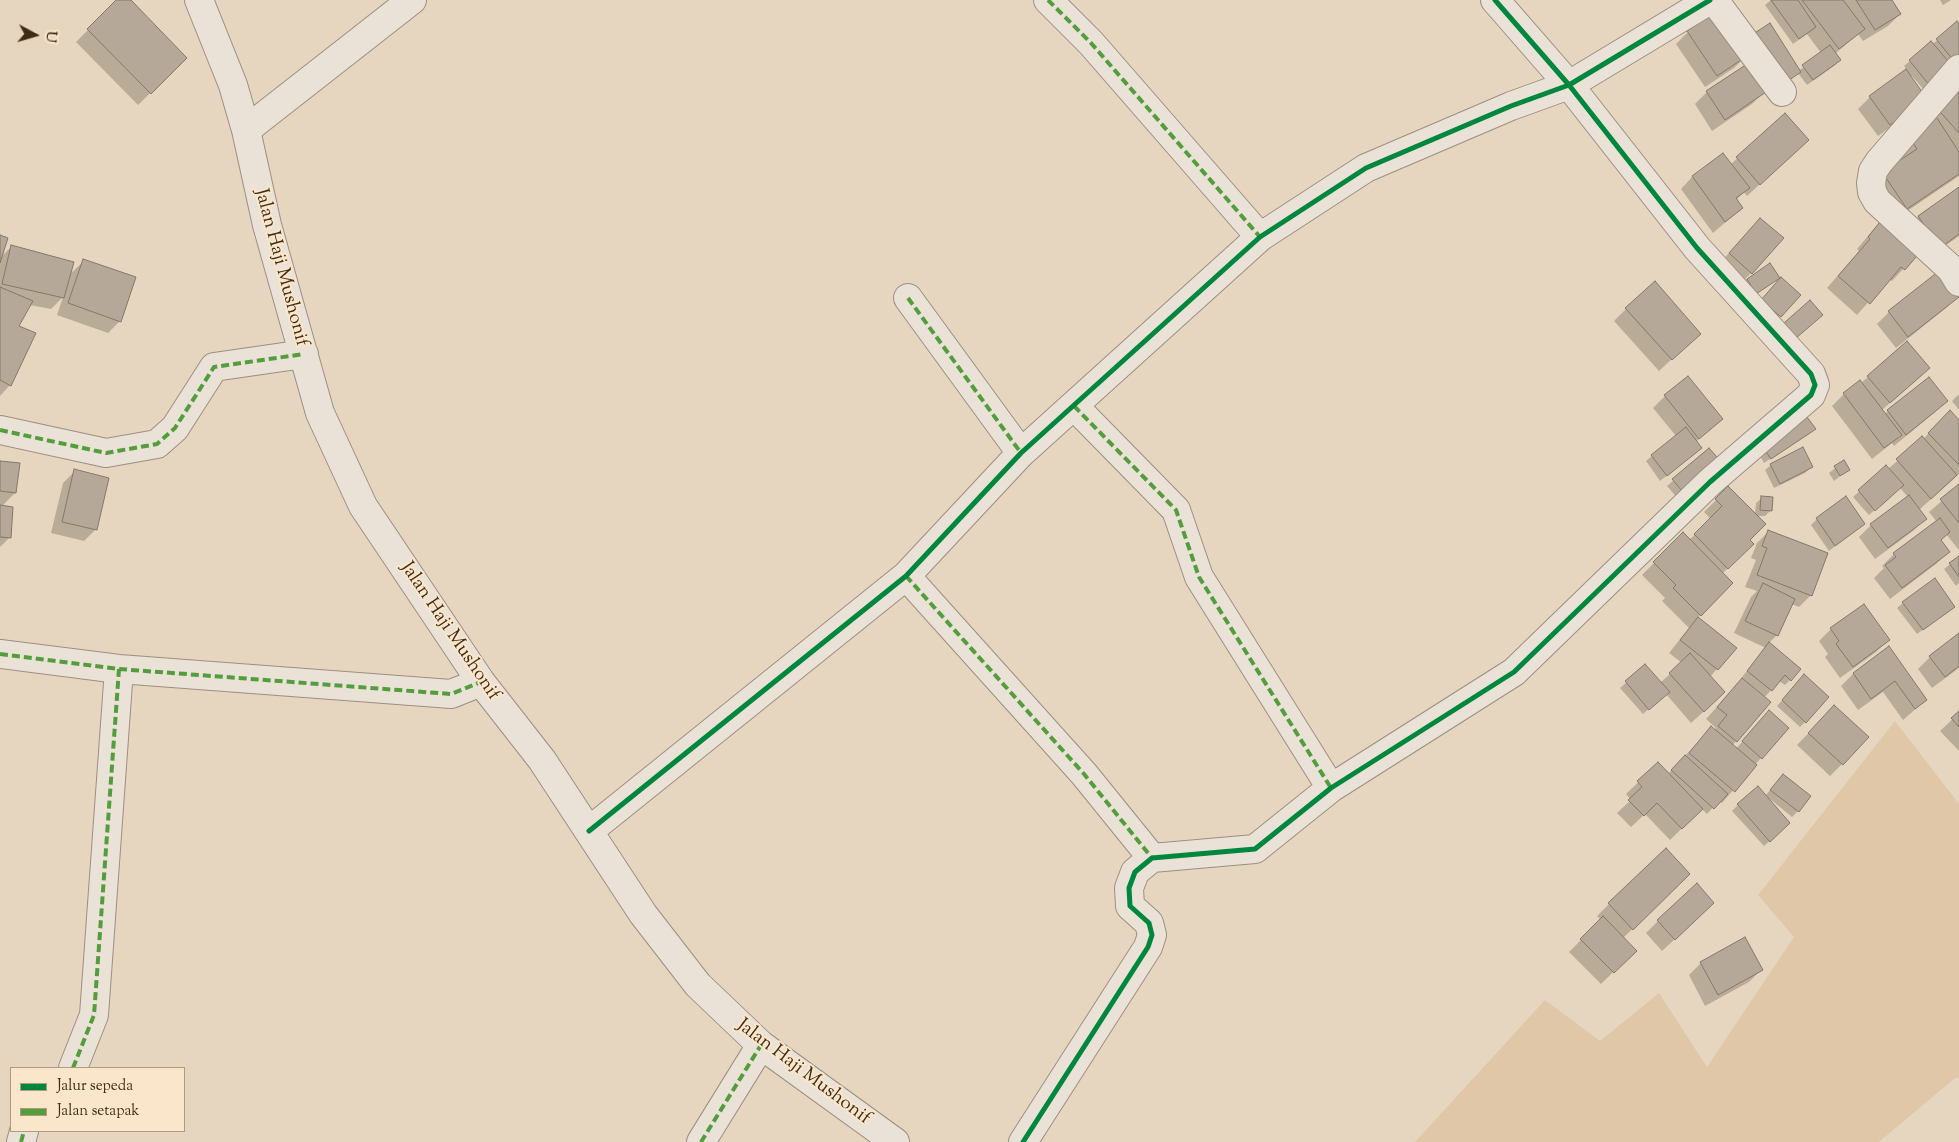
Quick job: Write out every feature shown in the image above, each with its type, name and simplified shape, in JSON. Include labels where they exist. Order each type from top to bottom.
[{"type":"street","name":"Jalan Haji Mushonif","points":[[199,0],[233,85],[246,130],[267,225],[320,413],[363,506],[481,682],[542,760],[643,914],[698,985],[761,1045],[895,1142]]},
{"type":"street","points":[[246,130],[412,0]]},
{"type":"street","points":[[1048,0],[1091,43],[1260,237]]},
{"type":"street","points":[[1023,1142],[1148,947],[1152,935],[1149,923],[1130,906],[1129,888],[1135,872],[1152,858],[1254,849],[1331,788],[1514,672],[1710,482],[1811,394],[1815,385],[1811,374],[1697,248],[1568,85],[1495,0]]},
{"type":"street","points":[[589,831],[906,576],[1021,453],[1260,237],[1366,168],[1510,106],[1568,85],[1712,0],[1782,92]]},
{"type":"street","points":[[1959,70],[1879,162],[1873,171],[1871,183],[1872,192],[1877,201],[1951,269],[1959,282]]},
{"type":"street","points":[[908,298],[1021,453]]},
{"type":"street","points":[[0,430],[106,454],[157,444],[175,428],[214,367],[304,354]]},
{"type":"street","points":[[1074,406],[1176,510],[1199,577],[1331,788]]},
{"type":"street","points":[[906,576],[1084,774],[1152,858]]},
{"type":"street","points":[[0,654],[119,669],[451,694],[481,682]]},
{"type":"street","points":[[73,1067],[94,1015],[119,669]]},
{"type":"street","points":[[701,1142],[761,1045]]},
{"type":"shaded area","points":[[1895,721],[1959,804],[1959,1078],[1955,1078],[1879,1142],[1415,1142],[1545,1000],[1600,1041],[1659,993],[1707,1067],[1794,937],[1758,895]]},
{"type":"building","points":[[116,0],[131,0],[187,58],[151,94],[87,29]]},
{"type":"building","points":[[1771,0],[1798,0],[1816,27],[1799,39]]},
{"type":"building","points":[[1802,0],[1843,0],[1865,29],[1839,49]]},
{"type":"building","points":[[1856,0],[1892,0],[1901,14],[1875,30]]},
{"type":"building","points":[[1717,10],[1747,56],[1717,76],[1687,31]]},
{"type":"building","points":[[1957,21],[1959,24],[1959,57],[1954,61],[1936,39]]},
{"type":"building","points":[[1770,23],[1801,72],[1782,85],[1750,36]]},
{"type":"building","points":[[1931,41],[1953,67],[1930,86],[1909,60]]},
{"type":"building","points":[[1830,45],[1841,60],[1813,80],[1802,65]]},
{"type":"building","points":[[1747,64],[1766,92],[1725,120],[1706,91]]},
{"type":"building","points":[[1906,69],[1927,99],[1890,125],[1869,96]]},
{"type":"building","points":[[1959,81],[1959,133],[1933,104]]},
{"type":"building","points":[[1785,113],[1809,140],[1760,185],[1736,157]]},
{"type":"building","points":[[1935,115],[1959,152],[1959,174],[1907,209],[1882,172],[1917,149],[1907,134]]},
{"type":"building","points":[[1723,153],[1750,188],[1736,198],[1743,208],[1725,222],[1692,176]]},
{"type":"building","points":[[1959,187],[1959,234],[1940,248],[1918,216]]},
{"type":"building","points":[[1760,218],[1784,238],[1752,274],[1729,253]]},
{"type":"building","points":[[1883,218],[1922,250],[1905,270],[1901,267],[1870,304],[1838,276],[1870,239],[1868,237]]},
{"type":"building","points":[[0,235],[8,238],[0,263]]},
{"type":"building","points":[[11,245],[74,262],[64,298],[2,284]]},
{"type":"building","points":[[83,259],[136,277],[121,322],[68,303]]},
{"type":"building","points":[[1770,263],[1780,278],[1756,294],[1747,279]]},
{"type":"building","points":[[1939,271],[1959,297],[1908,337],[1888,311]]},
{"type":"building","points":[[1781,277],[1801,295],[1781,317],[1761,300]]},
{"type":"building","points":[[1655,281],[1701,334],[1672,360],[1625,308]]},
{"type":"building","points":[[0,287],[33,301],[19,326],[36,333],[11,386],[0,380]]},
{"type":"building","points":[[1810,300],[1823,315],[1796,338],[1784,323]]},
{"type":"building","points":[[1907,341],[1930,368],[1890,403],[1867,376]]},
{"type":"building","points":[[1688,376],[1723,419],[1699,439],[1664,395]]},
{"type":"building","points":[[1929,377],[1948,401],[1906,435],[1887,410]]},
{"type":"building","points":[[1860,380],[1902,435],[1884,448],[1843,393]]},
{"type":"building","points":[[1950,410],[1959,420],[1959,465],[1928,433]]},
{"type":"building","points":[[1807,417],[1816,429],[1771,459],[1762,446]]},
{"type":"building","points":[[1686,427],[1702,448],[1667,476],[1651,455]]},
{"type":"building","points":[[1922,436],[1957,475],[1931,499],[1896,459]]},
{"type":"building","points":[[1803,447],[1813,467],[1780,484],[1770,464]]},
{"type":"building","points":[[1709,448],[1724,465],[1687,497],[1672,479]]},
{"type":"building","points":[[1844,460],[1850,470],[1840,476],[1834,466]]},
{"type":"building","points":[[0,461],[20,463],[16,493],[0,491]]},
{"type":"building","points":[[1886,465],[1904,485],[1875,511],[1858,490]]},
{"type":"building","points":[[74,469],[109,478],[97,530],[62,522]]},
{"type":"building","points":[[1959,484],[1959,523],[1940,499]]},
{"type":"building","points":[[1728,486],[1766,524],[1750,540],[1754,544],[1728,569],[1694,534],[1722,506],[1715,499]]},
{"type":"building","points":[[1909,495],[1927,519],[1888,548],[1870,524]]},
{"type":"building","points":[[1761,496],[1773,497],[1772,511],[1760,510]]},
{"type":"building","points":[[1846,496],[1865,524],[1835,546],[1816,518]]},
{"type":"building","points":[[0,505],[13,507],[11,538],[0,537]]},
{"type":"building","points":[[1940,518],[1950,532],[1941,540],[1950,552],[1902,588],[1885,565],[1896,557],[1893,553]]},
{"type":"building","points":[[1768,530],[1828,553],[1812,596],[1757,575],[1767,548],[1762,546]]},
{"type":"building","points":[[1683,532],[1733,583],[1701,616],[1673,588],[1676,585],[1653,562]]},
{"type":"building","points":[[1959,556],[1959,577],[1949,563]]},
{"type":"building","points":[[1935,578],[1955,607],[1923,630],[1902,602]]},
{"type":"building","points":[[1763,583],[1795,599],[1778,636],[1745,621]]},
{"type":"building","points":[[1864,604],[1890,640],[1853,667],[1836,644],[1839,641],[1830,628]]},
{"type":"building","points":[[1698,617],[1737,648],[1718,670],[1680,640]]},
{"type":"building","points":[[1959,633],[1959,666],[1945,677],[1929,656]]},
{"type":"building","points":[[1769,642],[1801,669],[1791,681],[1785,675],[1772,691],[1747,671]]},
{"type":"building","points":[[1889,646],[1927,700],[1915,709],[1895,681],[1871,699],[1853,673]]},
{"type":"building","points":[[1690,653],[1725,692],[1704,712],[1669,673]]},
{"type":"building","points":[[1645,664],[1670,692],[1649,710],[1625,681]]},
{"type":"building","points":[[1804,674],[1829,697],[1806,723],[1782,700]]},
{"type":"building","points":[[1742,678],[1771,702],[1737,742],[1718,726],[1727,715],[1717,707]]},
{"type":"building","points":[[1834,705],[1869,737],[1843,765],[1808,733]]},
{"type":"building","points":[[1769,710],[1789,728],[1762,759],[1742,741]]},
{"type":"building","points":[[1959,711],[1959,727],[1951,718]]},
{"type":"building","points":[[1711,726],[1757,765],[1735,792],[1689,753]]},
{"type":"building","points":[[1685,755],[1728,794],[1714,809],[1671,770]]},
{"type":"building","points":[[1658,762],[1703,809],[1682,829],[1657,803],[1644,816],[1628,800],[1642,787],[1637,781]]},
{"type":"building","points":[[1783,774],[1811,796],[1799,812],[1770,790]]},
{"type":"building","points":[[1758,786],[1790,823],[1770,842],[1737,804]]},
{"type":"building","points":[[1666,848],[1690,874],[1633,930],[1608,903]]},
{"type":"building","points":[[1697,883],[1714,903],[1675,940],[1657,920]]},
{"type":"building","points":[[1603,916],[1637,951],[1614,973],[1580,939]]},
{"type":"building","points":[[1745,937],[1763,970],[1718,995],[1700,962]]},
{"type":"marked path","points":[[1048,0],[1091,43],[1260,237]]},
{"type":"marked path","points":[[908,298],[1021,453]]},
{"type":"marked path","points":[[0,430],[106,453],[157,444],[175,428],[214,367],[304,354]]},
{"type":"marked path","points":[[1074,406],[1176,510],[1199,577],[1331,788]]},
{"type":"marked path","points":[[906,576],[1084,774],[1152,858]]},
{"type":"marked path","points":[[0,654],[119,669],[451,694],[481,682]]},
{"type":"marked path","points":[[73,1067],[94,1015],[119,669]]},
{"type":"marked path","points":[[701,1142],[761,1045]]},
{"type":"marked path","points":[[21,1142],[24,1132]]},
{"type":"cycle path","points":[[1023,1142],[1148,947],[1152,935],[1149,923],[1130,906],[1129,888],[1135,872],[1152,858],[1255,849],[1331,788],[1514,672],[1710,482],[1811,395],[1815,385],[1811,374],[1697,248],[1569,85],[1495,0]]},
{"type":"cycle path","points":[[589,831],[906,576],[1021,453],[1260,237],[1366,168],[1511,106],[1569,85],[1710,0]]}]
